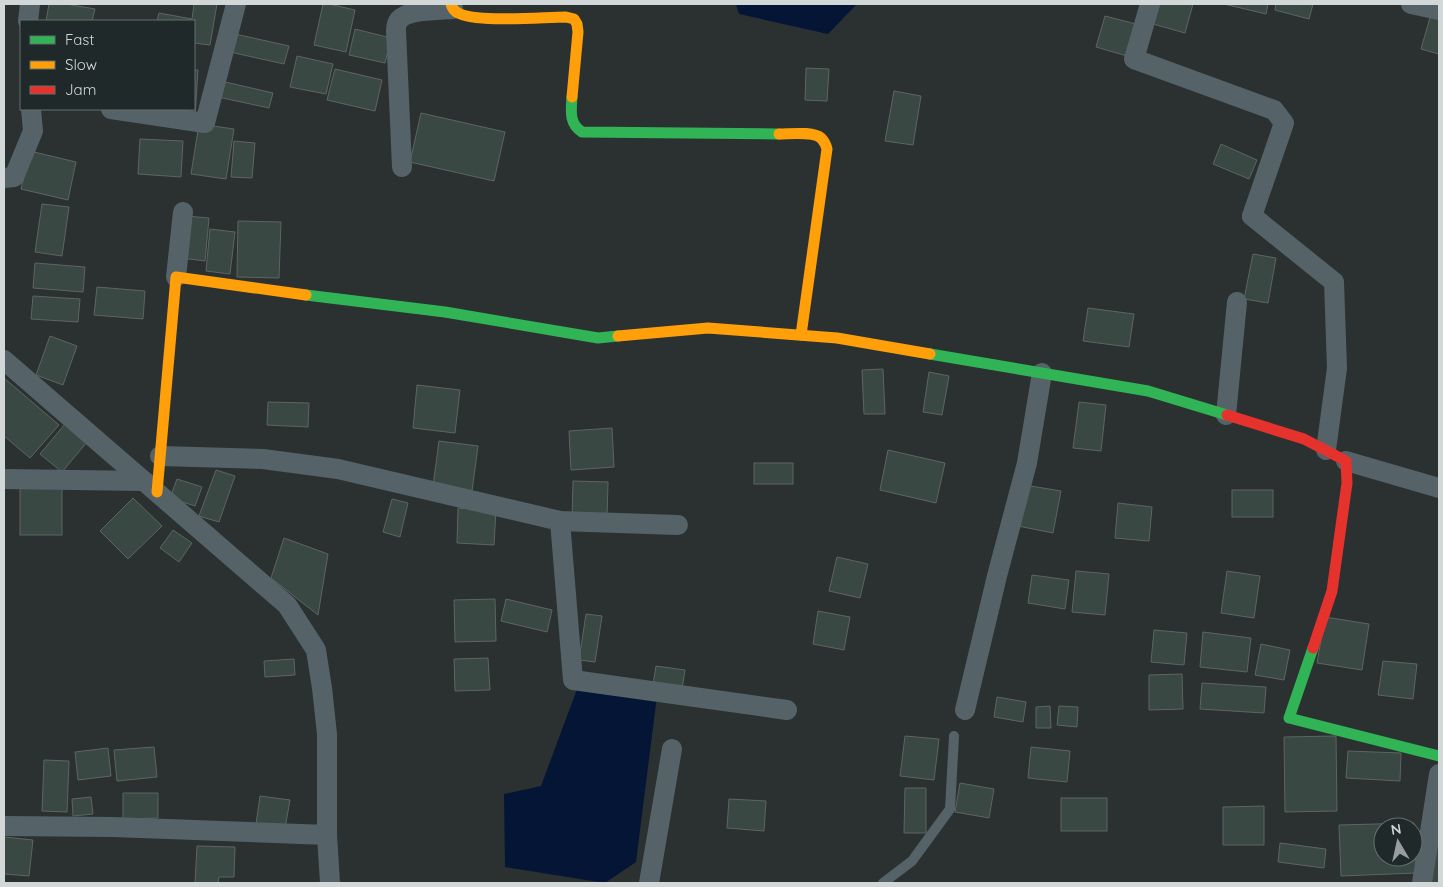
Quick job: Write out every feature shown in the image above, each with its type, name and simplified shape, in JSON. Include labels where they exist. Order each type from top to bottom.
[{"type":"street","points":[[28,20],[30,4]]},
{"type":"street","points":[[117,110],[206,123],[236,4]]},
{"type":"street","points":[[1150,4],[1134,59],[1274,110],[1284,122],[1252,216],[1334,282],[1337,368],[1326,450]]},
{"type":"street","points":[[1411,4],[1439,10]]},
{"type":"street","points":[[402,167],[396,31],[397,22],[403,16],[452,6],[458,14],[470,17],[566,16],[574,19],[578,32],[571,113],[572,123],[575,128],[582,132],[809,134],[824,139],[827,149],[801,335]]},
{"type":"street","points":[[4,178],[14,177],[33,131],[31,110]]},
{"type":"street","points":[[150,486],[160,456],[183,212]]},
{"type":"street","points":[[176,277],[255,289],[444,312],[598,338],[708,328],[837,338],[1148,392],[1304,439],[1346,461],[1439,488]]},
{"type":"street","points":[[1226,415],[1237,302]]},
{"type":"street","points":[[4,360],[287,605],[316,650],[328,734],[327,836],[330,883]]},
{"type":"street","points":[[964,710],[1027,463],[1042,373]]},
{"type":"street","points":[[160,456],[263,459],[338,469],[560,521],[678,525]]},
{"type":"street","points":[[1346,461],[1347,483],[1332,591],[1289,718],[1439,756]]},
{"type":"street","points":[[4,479],[150,486]]},
{"type":"street","points":[[560,521],[573,680],[787,710]]},
{"type":"street","points":[[649,883],[672,750]]},
{"type":"street","points":[[1422,883],[1439,774]]},
{"type":"street","points":[[4,826],[113,827],[327,836]]},
{"type":"lane","points":[[883,883],[912,861],[950,809],[954,736]]},
{"type":"water","points":[[736,4],[857,4],[828,34],[739,14]]},
{"type":"water","points":[[579,684],[657,696],[636,862],[605,883],[505,867],[504,794],[541,786]]},
{"type":"building","points":[[49,4],[66,4],[95,9],[92,20],[46,20]]},
{"type":"building","points":[[194,4],[217,4],[210,45],[195,43],[195,20],[157,20],[159,13],[192,19]]},
{"type":"building","points":[[323,4],[355,10],[346,52],[314,45]]},
{"type":"building","points":[[1159,4],[1193,4],[1185,33],[1153,24]]},
{"type":"building","points":[[1224,4],[1268,4],[1266,14]]},
{"type":"building","points":[[1276,4],[1313,4],[1309,19],[1275,10]]},
{"type":"building","points":[[1431,14],[1439,16],[1439,54],[1421,49]]},
{"type":"building","points":[[1105,16],[1136,24],[1127,56],[1096,47]]},
{"type":"building","points":[[355,29],[391,38],[385,63],[349,55]]},
{"type":"building","points":[[235,34],[289,46],[284,64],[230,52]]},
{"type":"building","points":[[297,56],[333,64],[326,94],[290,87]]},
{"type":"building","points":[[806,68],[829,69],[827,101],[805,100]]},
{"type":"building","points":[[335,69],[382,80],[375,111],[327,100]]},
{"type":"building","points":[[195,70],[198,70],[195,117],[155,110],[195,110]]},
{"type":"building","points":[[221,81],[273,93],[269,108],[218,97]]},
{"type":"building","points":[[894,91],[921,96],[913,145],[885,141]]},
{"type":"building","points":[[421,113],[505,132],[494,181],[410,162]]},
{"type":"building","points":[[199,124],[234,129],[226,179],[191,174]]},
{"type":"building","points":[[140,139],[183,141],[181,177],[138,174]]},
{"type":"building","points":[[234,141],[255,143],[252,178],[231,177]]},
{"type":"building","points":[[1221,144],[1257,160],[1249,179],[1213,164]]},
{"type":"building","points":[[30,151],[76,162],[68,200],[21,189]]},
{"type":"building","points":[[42,204],[69,207],[62,256],[35,252]]},
{"type":"building","points":[[186,216],[209,218],[205,261],[182,258]]},
{"type":"building","points":[[238,221],[281,222],[279,278],[237,277]]},
{"type":"building","points":[[210,229],[235,232],[230,274],[206,271]]},
{"type":"building","points":[[1253,254],[1276,258],[1268,303],[1244,299]]},
{"type":"building","points":[[35,263],[85,267],[83,292],[33,288]]},
{"type":"building","points":[[97,287],[145,291],[143,319],[94,315]]},
{"type":"building","points":[[33,296],[80,299],[78,322],[31,319]]},
{"type":"building","points":[[1088,308],[1134,314],[1129,347],[1083,341]]},
{"type":"building","points":[[50,336],[77,346],[63,385],[36,375]]},
{"type":"building","points":[[883,369],[885,414],[864,414],[862,370]]},
{"type":"building","points":[[929,372],[949,376],[942,415],[923,412]]},
{"type":"building","points":[[4,378],[59,425],[30,458],[4,436]]},
{"type":"building","points":[[417,385],[460,390],[455,433],[413,428]]},
{"type":"building","points":[[268,402],[309,403],[308,427],[267,425]]},
{"type":"building","points":[[1079,402],[1106,405],[1101,451],[1073,448]]},
{"type":"building","points":[[65,424],[87,442],[62,472],[40,454]]},
{"type":"building","points":[[612,428],[614,467],[571,470],[569,431]]},
{"type":"building","points":[[439,441],[478,446],[472,491],[433,486]]},
{"type":"building","points":[[888,450],[945,463],[936,503],[880,490]]},
{"type":"building","points":[[754,463],[793,463],[793,484],[754,484]]},
{"type":"building","points":[[216,470],[235,476],[219,522],[199,516]]},
{"type":"building","points":[[177,479],[202,487],[195,506],[170,498]]},
{"type":"building","points":[[573,481],[608,482],[607,519],[572,519]]},
{"type":"building","points":[[1025,485],[1061,491],[1053,533],[1018,526]]},
{"type":"building","points":[[20,487],[62,487],[62,535],[20,535]]},
{"type":"building","points":[[1232,490],[1273,490],[1273,517],[1232,517]]},
{"type":"building","points":[[133,498],[162,526],[128,559],[100,531]]},
{"type":"building","points":[[392,499],[408,503],[400,537],[383,532]]},
{"type":"building","points":[[1118,503],[1152,507],[1149,541],[1115,538]]},
{"type":"building","points":[[458,508],[496,510],[494,545],[457,543]]},
{"type":"building","points":[[173,530],[192,543],[179,562],[160,548]]},
{"type":"building","points":[[284,538],[328,554],[318,615],[271,578]]},
{"type":"building","points":[[837,557],[868,564],[860,598],[829,591]]},
{"type":"building","points":[[1076,571],[1109,574],[1105,615],[1072,612]]},
{"type":"building","points":[[1227,571],[1260,576],[1254,618],[1221,613]]},
{"type":"building","points":[[1032,575],[1069,580],[1065,609],[1028,603]]},
{"type":"building","points":[[495,599],[496,641],[455,642],[454,600]]},
{"type":"building","points":[[506,599],[552,610],[547,632],[501,621]]},
{"type":"building","points":[[818,611],[850,617],[844,650],[813,644]]},
{"type":"building","points":[[586,614],[602,616],[595,662],[579,660]]},
{"type":"building","points":[[1325,617],[1369,624],[1362,670],[1317,663]]},
{"type":"building","points":[[1154,630],[1187,633],[1184,665],[1151,662]]},
{"type":"building","points":[[1203,632],[1251,638],[1247,672],[1200,667]]},
{"type":"building","points":[[1261,644],[1290,650],[1284,680],[1255,675]]},
{"type":"building","points":[[488,658],[490,690],[455,691],[454,659]]},
{"type":"building","points":[[294,659],[295,675],[265,677],[264,661]]},
{"type":"building","points":[[1383,661],[1417,664],[1413,699],[1378,695]]},
{"type":"building","points":[[656,666],[685,670],[682,689],[653,685]]},
{"type":"building","points":[[1182,674],[1183,709],[1149,710],[1149,675]]},
{"type":"building","points":[[1202,683],[1266,687],[1264,713],[1200,709]]},
{"type":"building","points":[[997,697],[1026,702],[1023,722],[994,717]]},
{"type":"building","points":[[1050,706],[1051,728],[1036,728],[1036,707]]},
{"type":"building","points":[[1059,706],[1078,707],[1077,727],[1057,725]]},
{"type":"building","points":[[905,736],[939,739],[934,780],[900,776]]},
{"type":"building","points":[[1336,736],[1337,811],[1285,812],[1284,737]]},
{"type":"building","points":[[154,747],[157,777],[117,781],[114,750]]},
{"type":"building","points":[[1031,747],[1070,751],[1067,782],[1028,778]]},
{"type":"building","points":[[108,748],[111,776],[78,780],[75,752]]},
{"type":"building","points":[[1348,751],[1401,753],[1400,781],[1346,778]]},
{"type":"building","points":[[44,760],[69,761],[67,812],[42,811]]},
{"type":"building","points":[[960,783],[994,789],[989,818],[955,812]]},
{"type":"building","points":[[905,788],[926,788],[926,833],[904,833]]},
{"type":"building","points":[[123,793],[158,793],[158,818],[123,819]]},
{"type":"building","points":[[260,796],[290,800],[285,828],[256,824]]},
{"type":"building","points":[[91,797],[93,814],[73,816],[72,799]]},
{"type":"building","points":[[1061,798],[1107,798],[1107,831],[1061,831]]},
{"type":"building","points":[[729,799],[766,801],[764,831],[727,828]]},
{"type":"building","points":[[1264,806],[1264,845],[1223,845],[1223,807]]},
{"type":"building","points":[[1373,824],[1373,867],[1416,867],[1416,873],[1341,876],[1339,825]]},
{"type":"building","points":[[4,837],[33,840],[29,876],[4,874]]},
{"type":"building","points":[[1280,843],[1326,849],[1324,868],[1278,862]]},
{"type":"building","points":[[1436,845],[1439,846],[1439,883],[1430,883]]},
{"type":"building","points":[[197,846],[235,847],[234,877],[219,877],[218,883],[195,883]]},
{"type":"traffic: fast","points":[[572,97],[571,112],[573,121],[582,132],[779,134]]},
{"type":"traffic: fast","points":[[306,295],[445,312],[598,338],[618,336]]},
{"type":"traffic: fast","points":[[930,354],[1148,391],[1227,415]]},
{"type":"traffic: fast","points":[[1313,648],[1289,718],[1439,756]]},
{"type":"traffic: slow","points":[[451,4],[458,13],[479,18],[566,17],[574,19],[578,32],[572,97]]},
{"type":"traffic: slow","points":[[779,134],[813,134],[823,140],[827,149],[801,335]]},
{"type":"traffic: slow","points":[[157,492],[176,277],[306,295]]},
{"type":"traffic: slow","points":[[618,336],[708,328],[837,338],[930,354]]},
{"type":"traffic: jam","points":[[1227,415],[1304,439],[1346,461],[1347,483],[1332,591],[1313,648]]}]
